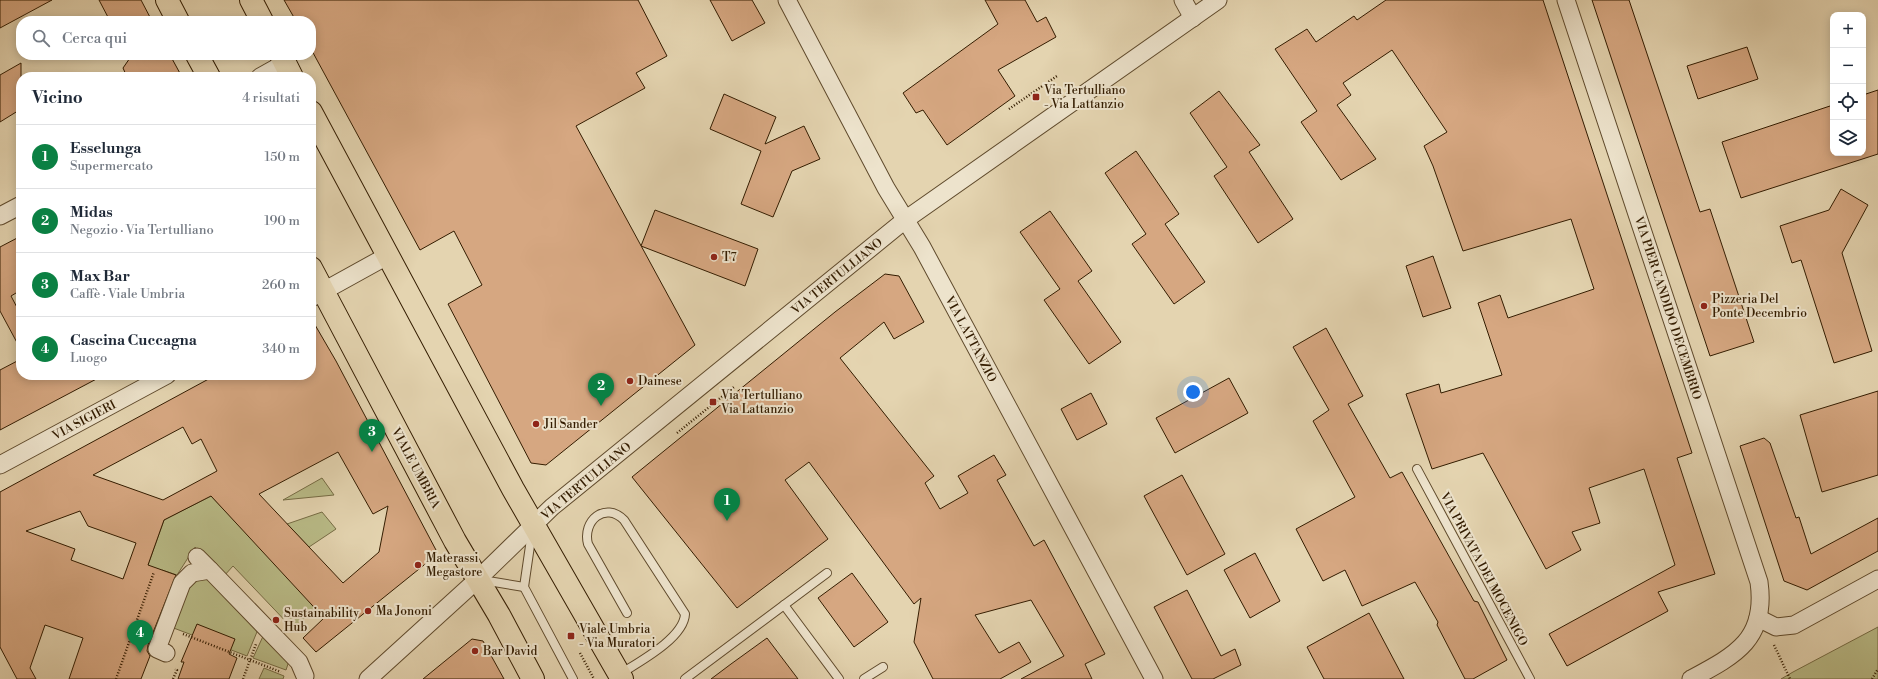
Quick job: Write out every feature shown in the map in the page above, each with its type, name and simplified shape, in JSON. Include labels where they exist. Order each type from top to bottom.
[{"type":"main road","points":[[167,0],[175,16]]},
{"type":"main road","points":[[251,0],[259,16]]},
{"type":"main road","points":[[200,60],[206,72]]},
{"type":"main road","points":[[316,121],[533,525],[621,677]]},
{"type":"main road","name":"VIALE UMBRIA","points":[[317,295],[533,679]]},
{"type":"street","name":"VIA LATTANZIO","points":[[787,0],[886,188],[926,254],[1154,679]]},
{"type":"street","points":[[1183,0],[1192,18]]},
{"type":"street","name":"VIA TERTULLIANO","points":[[368,679],[564,498],[905,220],[1218,0]]},
{"type":"street","name":"VIA PIER CANDIDO DECEMBRIO","points":[[1566,0],[1759,582],[1761,606],[1758,618],[1748,641],[1726,660],[1691,679]]},
{"type":"street","points":[[271,72],[286,65]]},
{"type":"street","points":[[0,216],[16,207]]},
{"type":"street","points":[[317,295],[387,256]]},
{"type":"street","name":"VIA SIGIERI","points":[[0,465],[158,380]]},
{"type":"street","points":[[197,557],[299,662],[305,676]]},
{"type":"street","points":[[168,660],[157,649],[182,583],[192,573],[210,570]]},
{"type":"street","points":[[1758,618],[1776,627],[1794,624],[1878,579]]},
{"type":"lane","name":"VIA PRIVATA DEI MOCENIGO","points":[[1417,470],[1530,679]]},
{"type":"lane","points":[[621,677],[673,637],[684,623],[685,614],[624,520],[619,514],[608,511],[602,513],[591,522],[586,537],[588,544],[627,613]]},
{"type":"lane","points":[[533,525],[524,587],[574,679]]},
{"type":"lane","points":[[686,679],[827,573]]},
{"type":"lane","points":[[478,579],[524,587]]},
{"type":"lane","points":[[784,605],[839,679]]},
{"type":"lane","points":[[864,679],[883,667]]},
{"type":"path","points":[[1009,109],[1057,76]]},
{"type":"path","points":[[677,433],[734,387]]},
{"type":"path","points":[[116,679],[154,572]]},
{"type":"path","points":[[243,679],[264,626]]},
{"type":"path","points":[[176,631],[284,674]]},
{"type":"path","points":[[1774,643],[1774,647],[1790,679]]},
{"type":"path","points":[[168,660],[177,670],[173,679]]},
{"type":"path","points":[[1872,679],[1878,669]]},
{"type":"green space","points":[[322,478],[334,495],[283,500]]},
{"type":"green space","points":[[211,496],[316,607],[293,629],[233,566],[224,576],[195,547],[177,575],[162,570],[101,679],[126,627],[164,520]]},
{"type":"green space","points":[[322,512],[336,529],[309,547],[287,524]]},
{"type":"green space","points":[[204,576],[259,627],[247,656],[171,627],[184,593],[195,579]]},
{"type":"green space","points":[[1878,627],[1878,679],[1781,679],[1793,672]]},
{"type":"green space","points":[[265,632],[290,658],[286,670],[253,658]]},
{"type":"green space","points":[[264,668],[284,676],[283,679],[259,679]]},
{"type":"building","points":[[0,0],[52,0],[22,16],[16,16],[16,19],[0,28]]},
{"type":"building","points":[[99,0],[141,0],[149,16],[107,16]]},
{"type":"building","points":[[284,0],[638,0],[667,56],[636,73],[645,88],[576,126],[695,345],[546,465],[531,463],[448,304],[482,285],[454,231],[420,250],[316,58],[316,16],[293,16]]},
{"type":"building","points":[[710,0],[752,0],[765,23],[732,41]]},
{"type":"building","points":[[985,0],[1025,0],[1037,22],[1046,17],[1056,37],[998,70],[1015,96],[947,145],[923,110],[916,113],[903,93],[998,24]]},
{"type":"building","points":[[1386,0],[1543,0],[1692,453],[1677,458],[1715,574],[1658,592],[1668,611],[1567,666],[1549,634],[1675,565],[1644,469],[1589,488],[1600,523],[1572,532],[1581,550],[1546,569],[1483,453],[1432,469],[1406,394],[1439,384],[1441,393],[1502,375],[1478,303],[1500,295],[1508,318],[1594,289],[1571,219],[1463,251],[1433,166],[1424,146],[1447,132],[1392,50],[1343,83],[1351,95],[1337,105],[1376,159],[1341,180],[1301,122],[1317,111],[1275,49],[1307,29],[1316,42],[1354,16],[1357,20]]},
{"type":"building","points":[[1592,0],[1629,0],[1700,212],[1710,209],[1754,342],[1710,356]]},
{"type":"building","points":[[1747,47],[1758,79],[1698,99],[1687,66]]},
{"type":"building","points":[[129,60],[173,60],[179,72],[125,72],[123,68]]},
{"type":"building","points":[[21,63],[21,72],[16,72],[16,112],[0,122],[0,75]]},
{"type":"building","points":[[1878,90],[1878,154],[1741,198],[1722,142],[1830,106],[1830,156],[1866,156],[1866,94]]},
{"type":"building","points":[[1219,91],[1260,145],[1249,152],[1293,219],[1258,243],[1214,176],[1227,167],[1190,113]]},
{"type":"building","points":[[724,94],[776,117],[765,144],[804,126],[820,159],[792,171],[773,217],[741,204],[761,151],[710,129]]},
{"type":"building","points":[[1136,151],[1179,214],[1165,224],[1205,282],[1174,304],[1132,244],[1146,234],[1105,173]]},
{"type":"building","points":[[1841,189],[1868,205],[1842,253],[1872,351],[1834,363],[1801,260],[1792,263],[1780,226],[1829,210]]},
{"type":"building","points":[[655,210],[758,249],[745,286],[641,246]]},
{"type":"building","points":[[1050,211],[1092,271],[1078,281],[1121,342],[1089,364],[1044,300],[1060,289],[1020,232]]},
{"type":"building","points":[[16,239],[16,293],[11,296],[16,306],[16,341],[0,311],[0,247]]},
{"type":"building","points":[[1433,256],[1451,308],[1423,317],[1406,266]]},
{"type":"building","points":[[885,274],[899,276],[924,322],[894,339],[884,322],[840,358],[934,476],[925,483],[940,509],[968,493],[958,476],[994,455],[1006,475],[997,480],[1034,546],[1044,540],[1105,654],[1085,664],[1092,679],[1021,679],[1064,656],[1031,600],[975,615],[999,653],[1019,642],[1031,662],[1000,679],[933,679],[914,642],[921,598],[914,604],[809,462],[785,480],[828,539],[737,608],[632,477],[835,312]]},
{"type":"building","points":[[316,327],[336,361],[436,550],[434,557],[316,652],[303,638],[324,618],[211,496],[164,520],[148,565],[176,575],[148,645],[147,651],[150,656],[141,679],[69,679],[83,638],[45,625],[30,668],[36,679],[17,679],[0,647],[0,492],[207,380],[316,380]],"holes":[[[183,427],[192,444],[201,439],[217,471],[163,500],[93,475]],[[338,452],[373,514],[388,506],[379,552],[343,583],[259,494]],[[80,511],[88,526],[136,543],[123,579],[71,560],[75,549],[26,531]]]},
{"type":"building","points":[[1326,328],[1363,396],[1348,404],[1390,478],[1402,472],[1474,601],[1478,602],[1507,660],[1473,679],[1465,679],[1437,625],[1438,622],[1415,582],[1362,606],[1345,570],[1323,581],[1296,529],[1355,497],[1313,421],[1329,410],[1293,347]]},
{"type":"building","points":[[16,362],[16,380],[95,380],[0,430],[0,370]]},
{"type":"building","points":[[1229,378],[1248,413],[1175,453],[1156,418]]},
{"type":"building","points":[[1878,391],[1878,475],[1822,492],[1800,415]]},
{"type":"building","points":[[1091,393],[1107,424],[1077,440],[1061,409]]},
{"type":"building","points":[[1764,438],[1770,443],[1796,518],[1799,517],[1811,554],[1878,518],[1878,551],[1807,590],[1784,581],[1740,446]]},
{"type":"building","points":[[1182,475],[1225,554],[1187,575],[1144,496]]},
{"type":"building","points":[[1255,553],[1280,601],[1250,618],[1224,570]]},
{"type":"building","points":[[852,573],[888,622],[854,647],[818,598]]},
{"type":"building","points":[[1187,590],[1221,656],[1235,649],[1241,665],[1213,679],[1192,679],[1154,607]]},
{"type":"building","points":[[1369,613],[1404,679],[1324,679],[1307,647]]},
{"type":"building","points":[[197,624],[235,639],[229,654],[237,658],[229,679],[178,679],[184,662],[181,662]]},
{"type":"building","points":[[767,638],[798,679],[711,679],[731,664]]},
{"type":"building","points":[[472,639],[483,641],[504,679],[423,679]]},
{"type":"place","name":"Via Tertulliano - Via Lattanzio","points":[[1036,97]]},
{"type":"place","name":"T7","points":[[714,257]]},
{"type":"place","name":"Pizzeria Del Ponte Decembrio","points":[[1704,306]]},
{"type":"place","name":"Dainese","points":[[630,381]]},
{"type":"place","name":"Via Tertulliano Via Lattanzio","points":[[713,402]]},
{"type":"place","name":"Midas","points":[[601,406]]},
{"type":"place","name":"Jil Sander","points":[[536,424]]},
{"type":"place","name":"Max Bar","points":[[372,452]]},
{"type":"place","name":"Esselunga","points":[[727,521]]},
{"type":"place","name":"Materassi Megastore","points":[[418,565]]},
{"type":"place","name":"Ma Jononi","points":[[368,611]]},
{"type":"place","name":"Sustainability Hub","points":[[276,620]]},
{"type":"place","name":"Viale Umbria - Via Muratori","points":[[571,636]]},
{"type":"place","name":"Bar David","points":[[475,651]]},
{"type":"place","name":"Cascina Cuccagna","points":[[140,653]]}]
